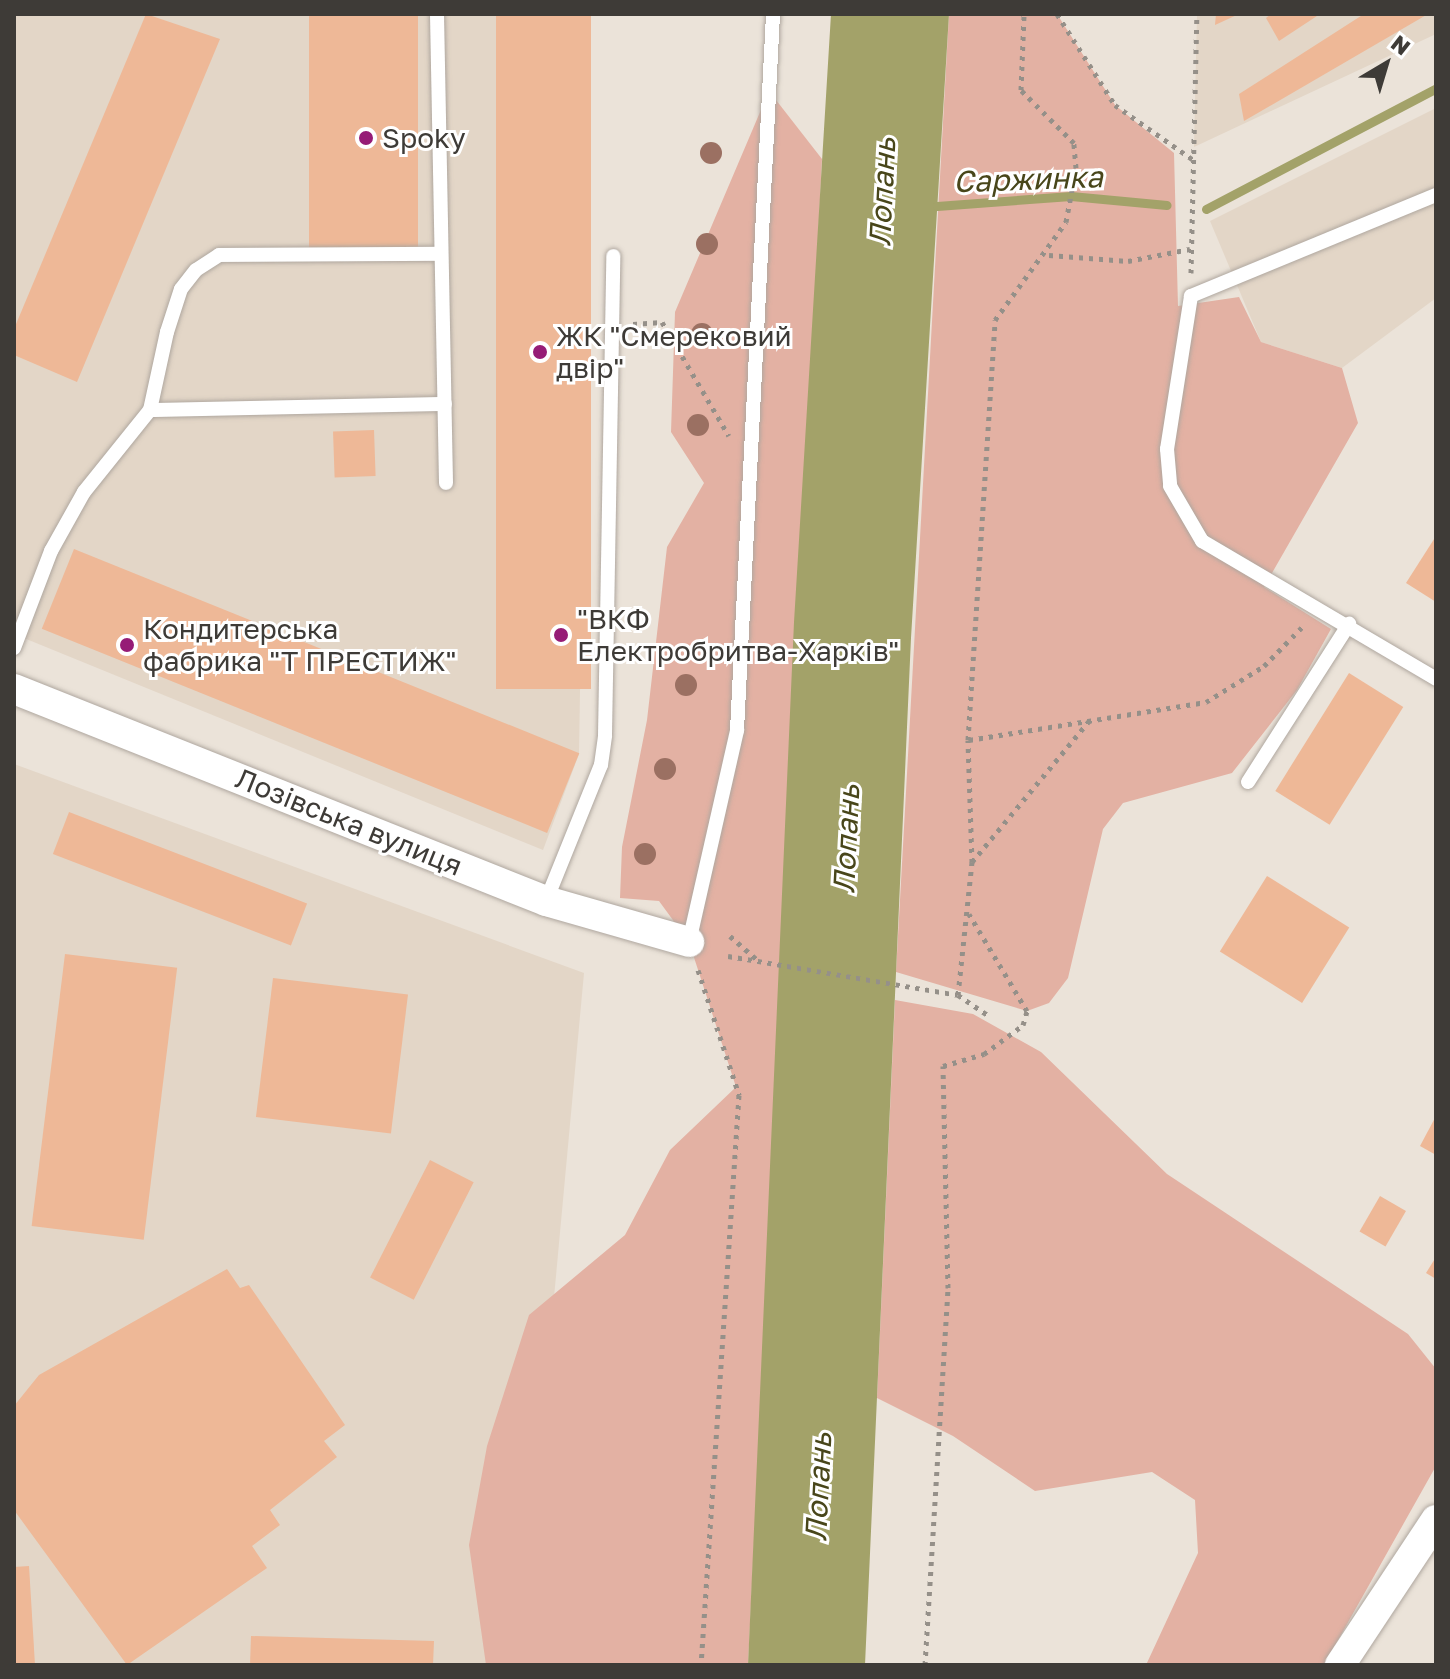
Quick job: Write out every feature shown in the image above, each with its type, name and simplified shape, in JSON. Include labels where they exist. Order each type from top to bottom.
[{"type":"street","name":"Лозівська вулиця","points":[[14,689],[546,901],[689,942]]},
{"type":"street","points":[[1340,1665],[1436,1520]]},
{"type":"lane","points":[[437,14],[446,483]]},
{"type":"lane","points":[[689,942],[737,730],[773,14]]},
{"type":"lane","points":[[1436,195],[1191,296],[1167,449],[1170,486],[1202,541],[1321,607],[1436,679]]},
{"type":"lane","points":[[14,648],[51,551],[84,492],[150,410],[181,289],[219,255],[441,254]]},
{"type":"lane","points":[[546,901],[601,765],[605,735],[613,256]]},
{"type":"lane","points":[[150,410],[445,404]]},
{"type":"lane","points":[[1248,782],[1349,624]]},
{"type":"path","points":[[958,995],[972,862],[968,740],[995,320],[1048,255],[1066,222],[1076,168],[1074,143],[1021,90],[1024,14]]},
{"type":"path","points":[[1057,14],[1115,105],[1195,161]]},
{"type":"path","points":[[1191,296],[1197,14]]},
{"type":"path","points":[[1048,255],[1128,261],[1190,249]]},
{"type":"path","points":[[612,325],[662,322],[749,472]]},
{"type":"path","points":[[968,740],[1206,702],[1264,666],[1321,607]]},
{"type":"path","points":[[972,862],[1090,719]]},
{"type":"path","points":[[925,1665],[948,1288],[943,1066],[984,1054],[1023,1025],[1027,1011],[968,913]]},
{"type":"path","points":[[730,936],[759,961]]},
{"type":"path","points":[[689,942],[739,1095],[701,1665]]},
{"type":"path","points":[[728,956],[958,995],[988,1015]]},
{"type":"shaded area","points":[[14,14],[591,14],[579,754],[543,850],[14,634]]},
{"type":"shaded area","points":[[949,14],[1057,14],[1115,105],[1174,153],[1178,306],[1239,297],[1261,342],[1342,368],[1358,423],[1264,587],[1331,629],[1297,690],[1232,773],[1123,803],[1103,829],[1068,978],[1049,1003],[1027,1011],[896,972]]},
{"type":"shaded area","points":[[1197,14],[1436,14],[1436,34],[1194,147]]},
{"type":"shaded area","points":[[769,91],[822,159],[748,1665],[486,1665],[469,1545],[487,1446],[529,1315],[625,1235],[670,1150],[736,1087],[689,942],[659,901],[620,898],[622,847],[647,720],[667,547],[704,483],[671,432],[675,312]]},
{"type":"shaded area","points":[[1436,108],[1436,298],[1342,368],[1261,342],[1210,221]]},
{"type":"shaded area","points":[[14,764],[584,973],[520,1665],[14,1665]]},
{"type":"shaded area","points":[[895,1000],[973,1014],[1041,1052],[1167,1174],[1408,1334],[1436,1369],[1436,1466],[1324,1665],[1146,1665],[1198,1553],[1195,1500],[1152,1472],[1035,1491],[953,1436],[877,1398]]},
{"type":"water","name":"Лопань","points":[[831,14],[949,14],[911,638],[865,1665],[748,1665],[794,622]]},
{"type":"building","points":[[146,14],[220,39],[77,382],[14,355],[14,329]]},
{"type":"building","points":[[309,14],[418,14],[418,248],[309,248]]},
{"type":"building","name":"ЖК \"Смерековий двір\"","points":[[496,14],[591,14],[591,689],[496,689]]},
{"type":"building","points":[[1216,14],[1239,14],[1215,25]]},
{"type":"building","points":[[1271,14],[1320,14],[1279,41],[1266,18]]},
{"type":"building","points":[[1364,14],[1428,14],[1244,121],[1239,94]]},
{"type":"building","points":[[374,430],[376,476],[335,477],[333,431]]},
{"type":"building","points":[[1436,536],[1436,602],[1406,583]]},
{"type":"building","points":[[74,549],[579,753],[547,833],[42,629]]},
{"type":"building","points":[[1349,673],[1403,707],[1330,825],[1275,791]]},
{"type":"building","points":[[69,812],[307,903],[291,945],[53,854]]},
{"type":"building","points":[[1267,876],[1349,927],[1302,1003],[1220,951]]},
{"type":"building","points":[[65,954],[177,968],[144,1240],[32,1226]]},
{"type":"building","points":[[273,978],[408,995],[391,1134],[256,1117]]},
{"type":"building","points":[[1436,1116],[1436,1155],[1420,1146]]},
{"type":"building","points":[[430,1160],[474,1182],[414,1300],[370,1278]]},
{"type":"building","points":[[1380,1196],[1406,1211],[1385,1247],[1360,1232]]},
{"type":"building","points":[[1436,1257],[1436,1279],[1426,1273]]},
{"type":"building","points":[[227,1269],[240,1288],[249,1285],[345,1425],[324,1441],[337,1457],[270,1510],[280,1525],[252,1546],[267,1568],[127,1665],[14,1510],[14,1406],[39,1375]]},
{"type":"building","points":[[29,1566],[35,1665],[14,1665],[14,1567]]},
{"type":"building","points":[[251,1636],[434,1641],[433,1665],[250,1665]]},
{"type":"waterway","name":"Саржинка","points":[[1206,209],[1436,88]]},
{"type":"waterway","name":"Саржинка","points":[[937,206],[1071,196],[1167,205]]},
{"type":"place","name":"Spoky","points":[[366,138]]},
{"type":"place","name":"ЖК \"Смерековий двір\"","points":[[540,352]]},
{"type":"place","name":"\"ВКФ Електробритва-Харків\"","points":[[561,635]]},
{"type":"place","name":"Кондитерська фабрика \"Т ПРЕСТИЖ\"","points":[[127,645]]}]
